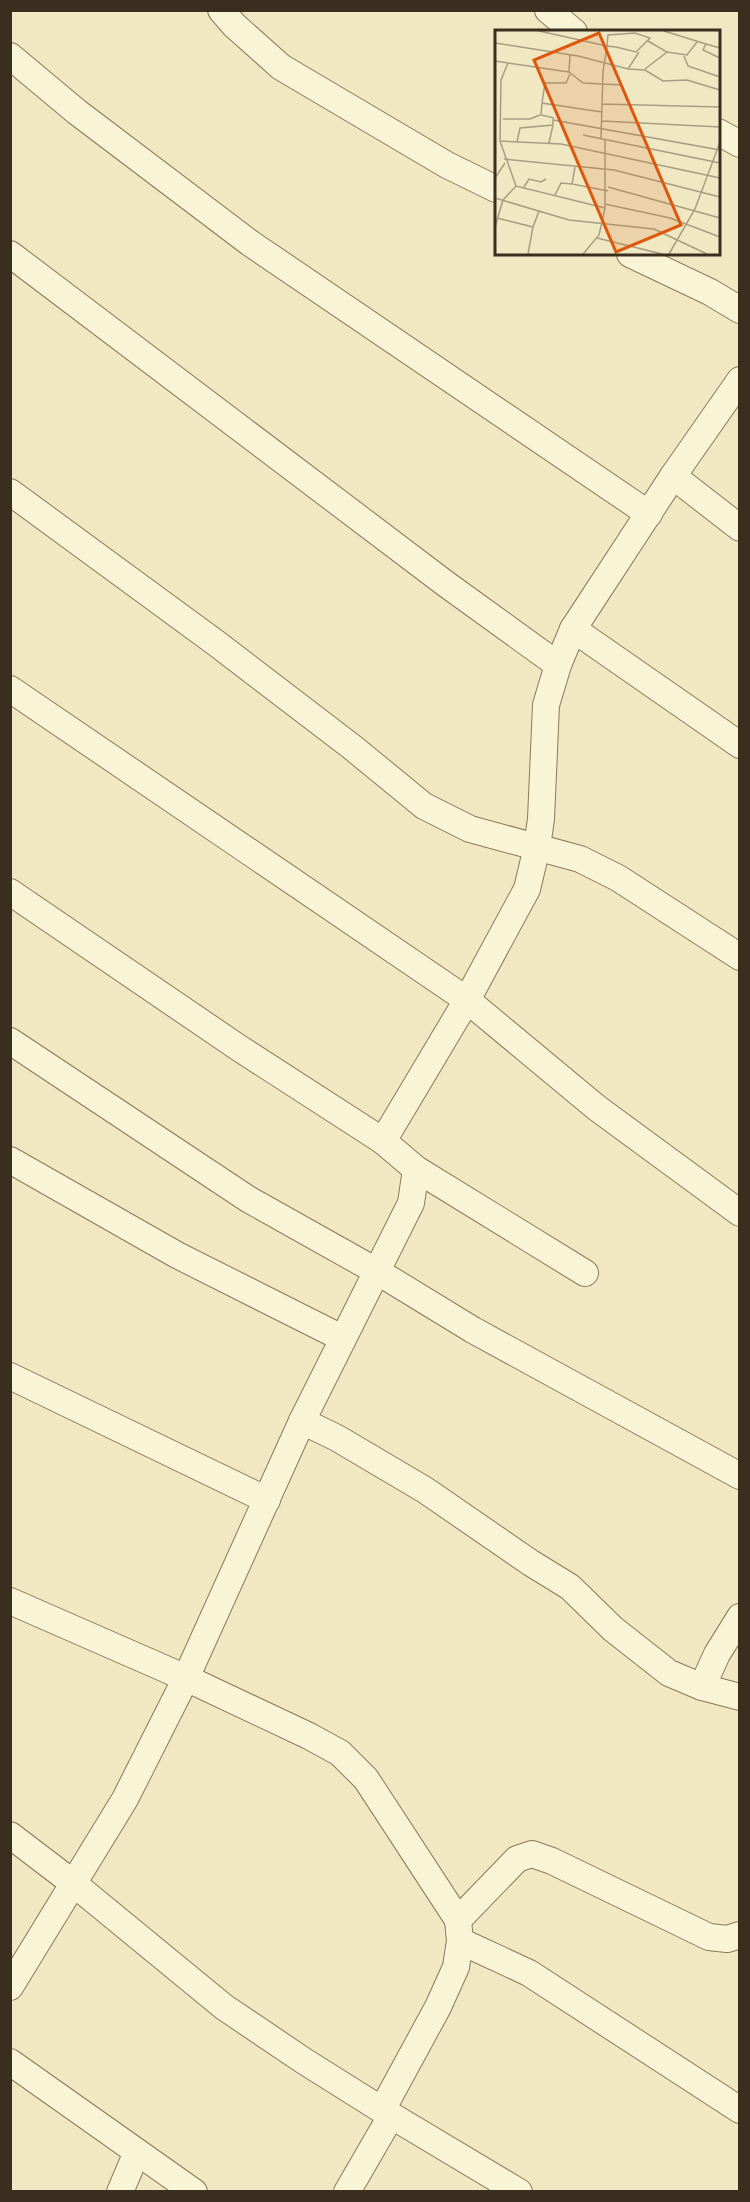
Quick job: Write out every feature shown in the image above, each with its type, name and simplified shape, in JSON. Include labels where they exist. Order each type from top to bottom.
[{"type":"street","points":[[221,10],[234,25],[281,67],[447,165],[495,189]]},
{"type":"street","points":[[548,10],[572,30]]},
{"type":"street","points":[[10,56],[77,112],[250,243],[649,514]]},
{"type":"street","points":[[720,133],[740,144]]},
{"type":"street","points":[[10,254],[446,584],[558,665]]},
{"type":"street","points":[[632,255],[710,292],[740,310]]},
{"type":"street","points":[[383,1141],[466,1000],[527,889],[541,819],[546,705],[558,665],[573,629],[673,476],[740,380]]},
{"type":"street","points":[[673,476],[740,528]]},
{"type":"street","points":[[10,492],[216,643],[352,747],[424,806],[470,829],[580,859],[618,878],[740,957]]},
{"type":"street","points":[[573,629],[740,745]]},
{"type":"street","points":[[10,689],[466,1000],[597,1108],[740,1213]]},
{"type":"street","points":[[10,892],[239,1048],[383,1141],[416,1169],[585,1273]]},
{"type":"street","points":[[10,1041],[248,1199],[378,1272],[473,1330],[740,1476]]},
{"type":"street","points":[[10,1160],[177,1255],[342,1338]]},
{"type":"street","points":[[10,1987],[125,1799],[186,1678],[302,1421],[411,1203],[416,1169]]},
{"type":"street","points":[[10,1376],[267,1500]]},
{"type":"street","points":[[302,1421],[337,1438],[425,1490],[570,1587],[613,1629],[669,1673],[702,1687],[740,1697]]},
{"type":"street","points":[[10,1601],[186,1678],[340,1753],[366,1779],[459,1931],[529,1973],[740,2110]]},
{"type":"street","points":[[702,1687],[717,1654],[740,1617]]},
{"type":"street","points":[[10,1835],[73,1883],[224,2007],[304,2061],[519,2192]]},
{"type":"street","points":[[347,2192],[456,1967],[459,1931],[517,1859],[532,1854],[552,1861],[709,1937],[727,1939],[740,1935]]},
{"type":"street","points":[[10,2062],[194,2192]]},
{"type":"street","points":[[120,2192],[137,2152]]}]
